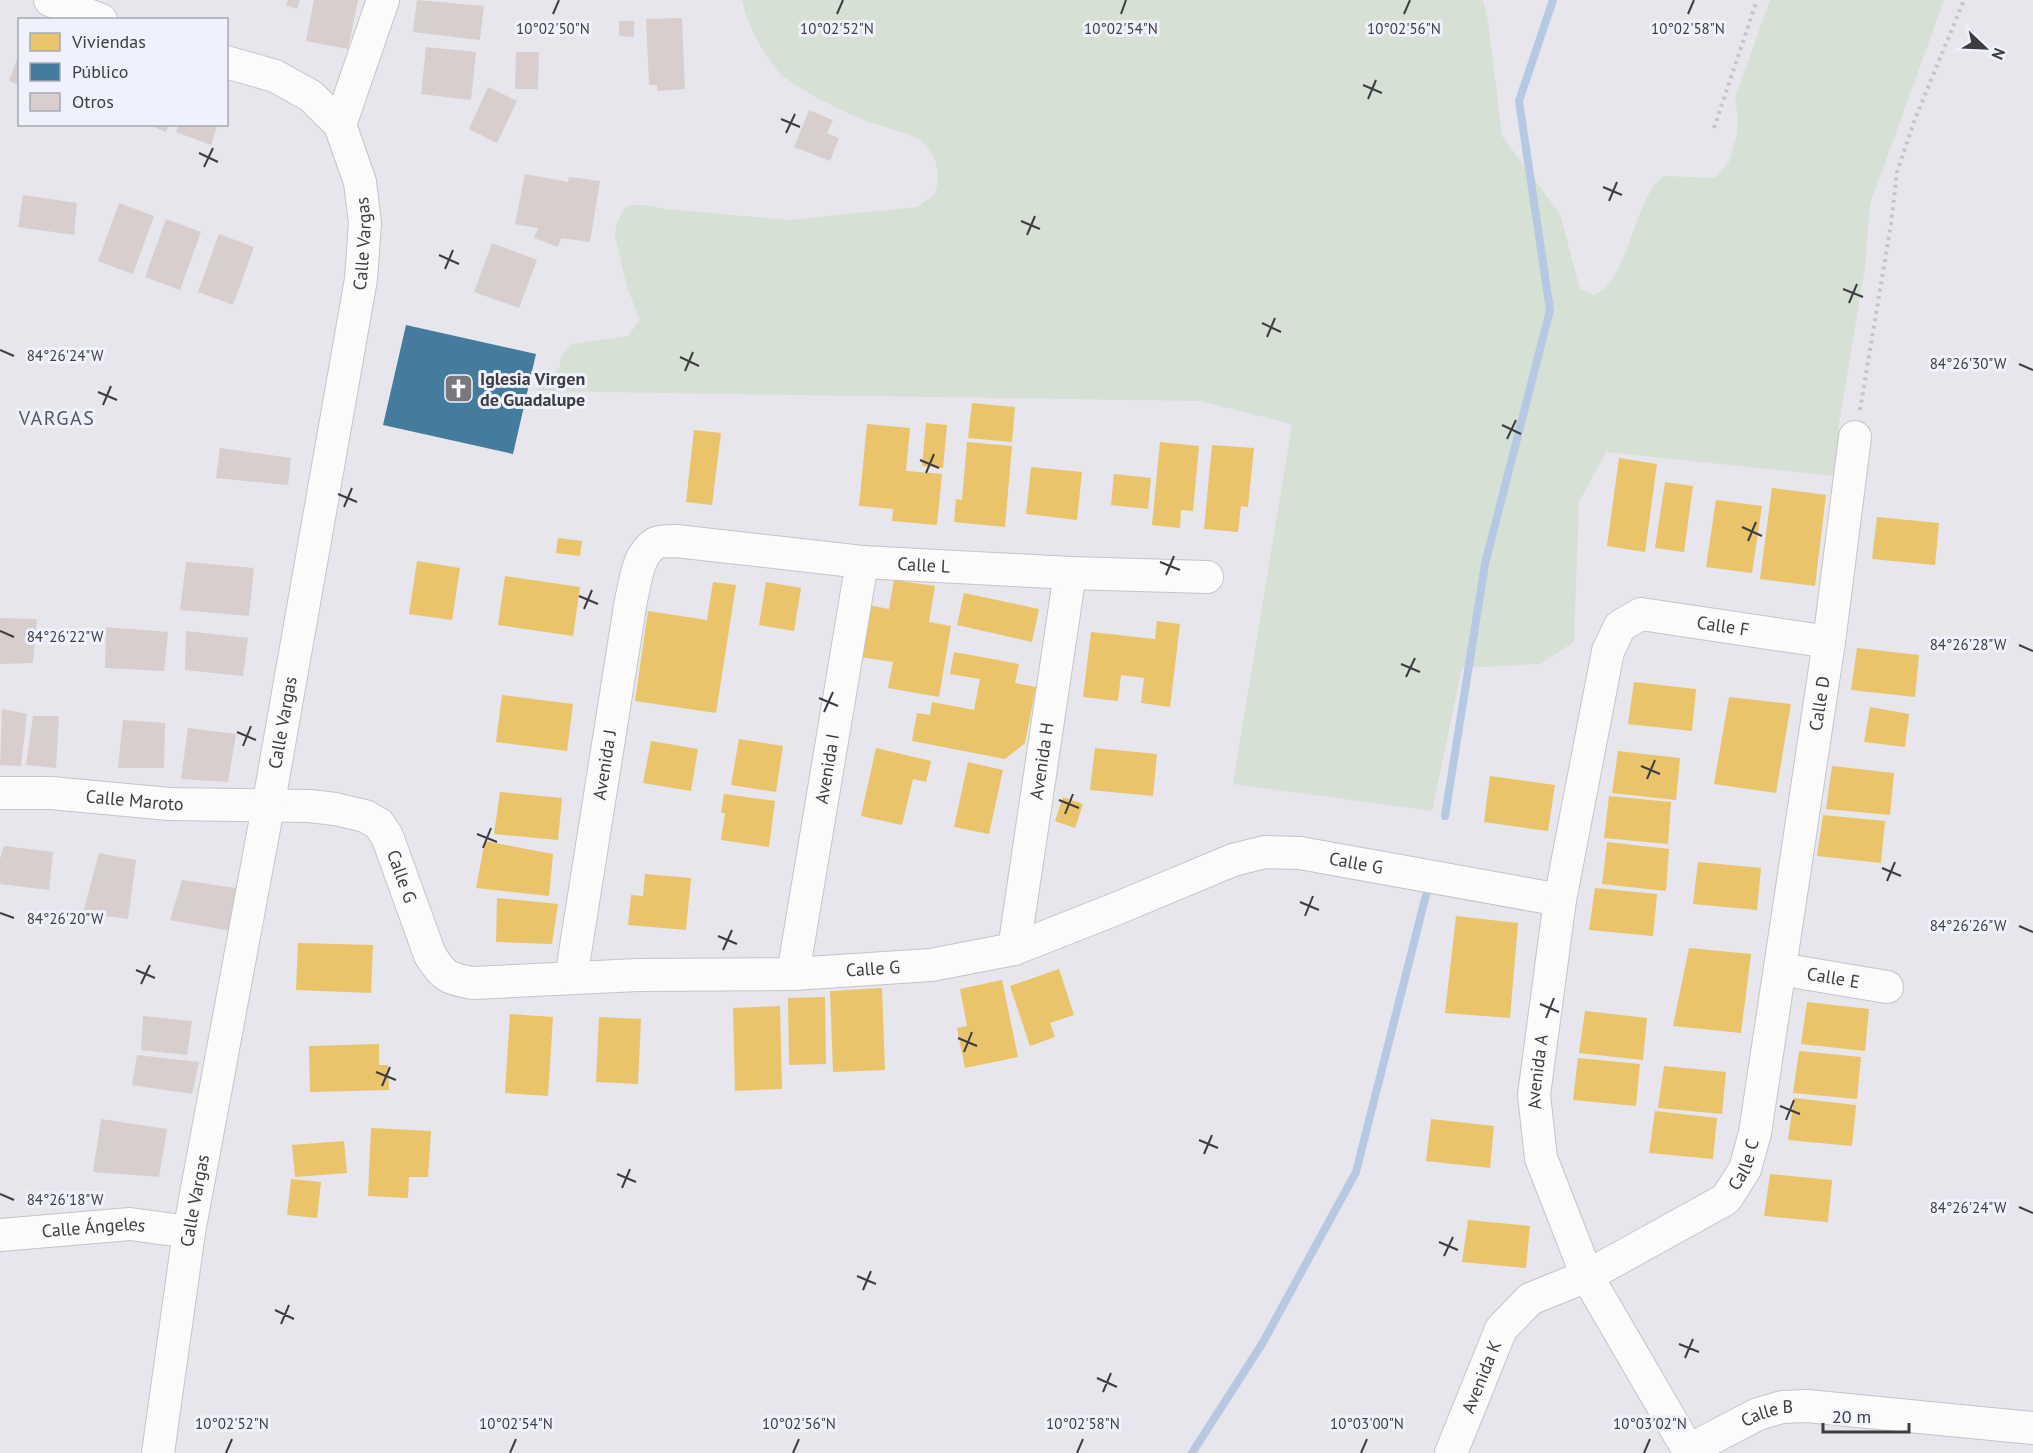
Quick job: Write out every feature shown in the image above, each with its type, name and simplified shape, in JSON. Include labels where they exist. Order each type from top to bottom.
[{"type":"street","points":[[50,0],[96,18]]},
{"type":"street","points":[[340,125],[383,0]]},
{"type":"street","name":"Calle Vargas","points":[[159,1453],[189,1232],[268,807],[361,279],[365,223],[360,182],[340,125],[311,96],[275,76],[228,63]]},
{"type":"street","name":"Calle D","points":[[1780,969],[1829,642],[1855,437]]},
{"type":"street","name":"Calle L","points":[[645,554],[658,542],[676,541],[862,562],[1070,573],[1207,576]]},
{"type":"street","name":"Avenida J","points":[[571,978],[631,600],[645,554]]},
{"type":"street","name":"Avenida I","points":[[793,974],[862,562]]},
{"type":"street","name":"Avenida H","points":[[1014,948],[1070,573]]},
{"type":"street","name":"Calle F","points":[[1620,626],[1641,614],[1829,642]]},
{"type":"street","name":"Avenida A","points":[[1620,626],[1608,651],[1560,900],[1534,1095],[1541,1158],[1587,1276],[1689,1452]]},
{"type":"street","name":"Calle Maroto","points":[[0,794],[51,793],[169,804],[268,807]]},
{"type":"street","name":"Calle G","points":[[268,807],[335,809],[365,816],[379,824],[387,836],[430,955],[441,973],[457,981],[473,983],[571,978],[793,974],[931,965],[1014,948],[1233,860],[1265,852],[1300,853],[1560,900]]},
{"type":"street","name":"Calle E","points":[[1780,969],[1887,987]]},
{"type":"street","name":"Calle C","points":[[1587,1276],[1726,1199],[1744,1169],[1755,1133],[1780,969]]},
{"type":"street","name":"Calle Ángeles","points":[[0,1234],[130,1224],[189,1232]]},
{"type":"street","name":"Avenida K","points":[[1451,1453],[1501,1329],[1530,1299],[1587,1276]]},
{"type":"street","name":"Calle B","points":[[1689,1452],[1758,1414],[1782,1407],[1807,1406],[2033,1428]]},
{"type":"path","points":[[1714,128],[1757,0]]},
{"type":"path","points":[[1855,437],[1891,224],[1897,172],[1915,120],[1964,0]]},
{"type":"shaded area","points":[[742,0],[1483,0],[1488,21],[1502,136],[1560,214],[1580,289],[1594,295],[1606,286],[1616,273],[1645,202],[1653,187],[1664,176],[1714,178],[1729,162],[1737,134],[1738,119],[1735,98],[1770,0],[1944,0],[1870,204],[1865,267],[1839,423],[1835,476],[1606,452],[1579,502],[1574,642],[1540,664],[1462,668],[1432,811],[1233,784],[1292,424],[1200,401],[536,391],[559,368],[562,355],[572,344],[628,336],[640,320],[627,287],[615,236],[617,223],[624,210],[630,205],[789,220],[917,207],[934,195],[938,173],[931,152],[926,146],[911,136],[834,107],[784,77],[755,37]]},
{"type":"building: Viviendas","points":[[972,403],[1015,407],[1012,442],[968,438]]},
{"type":"building: Viviendas","points":[[926,423],[947,425],[943,468],[922,466]]},
{"type":"building: Viviendas","points":[[867,424],[910,428],[906,471],[942,474],[937,525],[892,521],[893,509],[859,506]]},
{"type":"building: Viviendas","points":[[694,430],[721,433],[712,505],[686,502]]},
{"type":"building: Viviendas","points":[[967,442],[1012,446],[1005,527],[954,522],[956,499],[962,500]]},
{"type":"building: Viviendas","points":[[1160,442],[1199,446],[1193,511],[1181,510],[1180,528],[1152,525]]},
{"type":"building: Viviendas","points":[[1212,445],[1254,448],[1248,507],[1241,506],[1238,532],[1204,529]]},
{"type":"building: Viviendas","points":[[1619,458],[1657,464],[1645,552],[1607,546]]},
{"type":"building: Viviendas","points":[[1031,467],[1082,472],[1077,520],[1026,514]]},
{"type":"building: Viviendas","points":[[1114,474],[1151,478],[1148,509],[1111,505]]},
{"type":"building: Viviendas","points":[[1665,482],[1693,486],[1684,552],[1655,548]]},
{"type":"building: Viviendas","points":[[1772,488],[1826,495],[1815,586],[1760,579]]},
{"type":"building: Viviendas","points":[[1716,500],[1762,506],[1752,573],[1706,567]]},
{"type":"building: Viviendas","points":[[1877,517],[1939,523],[1935,565],[1872,559]]},
{"type":"building: Viviendas","points":[[558,538],[582,541],[580,556],[556,553]]},
{"type":"building: Viviendas","points":[[417,561],[460,568],[452,620],[409,614]]},
{"type":"building: Viviendas","points":[[505,576],[580,587],[573,636],[498,625]]},
{"type":"building: Viviendas","points":[[894,580],[935,586],[929,622],[951,626],[939,697],[888,688],[893,662],[860,657],[868,605],[889,609]]},
{"type":"building: Viviendas","points":[[713,582],[736,585],[716,713],[635,701],[648,611],[707,620]]},
{"type":"building: Viviendas","points":[[766,582],[801,588],[794,631],[759,625]]},
{"type":"building: Viviendas","points":[[964,593],[1039,609],[1032,642],[957,625]]},
{"type":"building: Viviendas","points":[[1157,621],[1180,624],[1170,707],[1141,703],[1144,678],[1121,675],[1118,701],[1083,697],[1091,632],[1155,639]]},
{"type":"building: Viviendas","points":[[1857,648],[1919,655],[1915,697],[1851,690]]},
{"type":"building: Viviendas","points":[[954,652],[1019,664],[1015,683],[1036,687],[1025,743],[1005,759],[912,741],[917,713],[930,715],[932,702],[974,710],[980,679],[950,674]]},
{"type":"building: Viviendas","points":[[1634,682],[1696,689],[1692,731],[1628,724]]},
{"type":"building: Viviendas","points":[[502,695],[573,704],[567,751],[496,742]]},
{"type":"building: Viviendas","points":[[1729,697],[1791,704],[1776,793],[1714,784]]},
{"type":"building: Viviendas","points":[[1870,707],[1909,714],[1905,747],[1864,742]]},
{"type":"building: Viviendas","points":[[739,739],[783,746],[776,792],[731,785]]},
{"type":"building: Viviendas","points":[[651,741],[698,749],[691,791],[643,783]]},
{"type":"building: Viviendas","points":[[876,748],[931,761],[926,782],[913,779],[902,825],[861,816]]},
{"type":"building: Viviendas","points":[[1095,748],[1157,754],[1153,796],[1090,790]]},
{"type":"building: Viviendas","points":[[1618,751],[1680,758],[1676,800],[1612,793]]},
{"type":"building: Viviendas","points":[[968,762],[1003,770],[989,834],[954,827]]},
{"type":"building: Viviendas","points":[[1832,766],[1894,773],[1890,815],[1826,809]]},
{"type":"building: Viviendas","points":[[1490,776],[1555,785],[1548,831],[1484,822]]},
{"type":"building: Viviendas","points":[[500,792],[562,798],[558,840],[494,834]]},
{"type":"building: Viviendas","points":[[724,794],[775,801],[769,847],[721,840],[725,813],[721,813]]},
{"type":"building: Viviendas","points":[[1609,796],[1671,802],[1668,844],[1604,838]]},
{"type":"building: Viviendas","points":[[1063,797],[1083,804],[1075,828],[1055,821]]},
{"type":"building: Viviendas","points":[[1823,815],[1885,821],[1881,863],[1817,856]]},
{"type":"building: Viviendas","points":[[485,841],[553,854],[549,896],[476,888]]},
{"type":"building: Viviendas","points":[[1607,842],[1669,849],[1666,891],[1602,884]]},
{"type":"building: Viviendas","points":[[1698,862],[1761,868],[1757,910],[1693,904]]},
{"type":"building: Viviendas","points":[[645,874],[691,878],[686,930],[628,925],[631,895],[643,896]]},
{"type":"building: Viviendas","points":[[1595,888],[1657,894],[1653,936],[1589,930]]},
{"type":"building: Viviendas","points":[[497,898],[558,904],[552,944],[496,942]]},
{"type":"building: Viviendas","points":[[1456,916],[1518,923],[1510,1018],[1445,1013]]},
{"type":"building: Viviendas","points":[[298,943],[373,945],[371,993],[296,990]]},
{"type":"building: Viviendas","points":[[1689,948],[1751,954],[1741,1033],[1673,1026]]},
{"type":"building: Viviendas","points":[[1059,969],[1074,1015],[1050,1023],[1055,1037],[1030,1046],[1010,986]]},
{"type":"building: Viviendas","points":[[1002,980],[1018,1057],[965,1068],[957,1028],[967,1026],[960,989]]},
{"type":"building: Viviendas","points":[[882,988],[885,1070],[833,1072],[830,991]]},
{"type":"building: Viviendas","points":[[825,997],[826,1064],[789,1065],[788,998]]},
{"type":"building: Viviendas","points":[[1807,1002],[1869,1009],[1865,1051],[1801,1044]]},
{"type":"building: Viviendas","points":[[780,1006],[782,1089],[735,1091],[733,1008]]},
{"type":"building: Viviendas","points":[[1585,1011],[1647,1018],[1643,1060],[1579,1053]]},
{"type":"building: Viviendas","points":[[510,1014],[553,1017],[548,1096],[505,1093]]},
{"type":"building: Viviendas","points":[[599,1017],[641,1019],[638,1084],[596,1082]]},
{"type":"building: Viviendas","points":[[379,1044],[379,1065],[388,1065],[389,1090],[310,1092],[309,1046]]},
{"type":"building: Viviendas","points":[[1799,1051],[1861,1057],[1857,1099],[1793,1093]]},
{"type":"building: Viviendas","points":[[1578,1058],[1640,1064],[1636,1106],[1573,1100]]},
{"type":"building: Viviendas","points":[[1664,1066],[1726,1072],[1722,1114],[1658,1108]]},
{"type":"building: Viviendas","points":[[1794,1098],[1856,1105],[1852,1146],[1788,1140]]},
{"type":"building: Viviendas","points":[[1655,1111],[1717,1118],[1713,1159],[1649,1153]]},
{"type":"building: Viviendas","points":[[1431,1119],[1494,1126],[1490,1168],[1426,1161]]},
{"type":"building: Viviendas","points":[[371,1128],[431,1131],[428,1177],[409,1177],[408,1198],[368,1196]]},
{"type":"building: Viviendas","points":[[344,1141],[347,1173],[295,1177],[292,1145]]},
{"type":"building: Viviendas","points":[[1770,1174],[1832,1180],[1828,1222],[1764,1216]]},
{"type":"building: Viviendas","points":[[291,1179],[321,1182],[317,1218],[287,1215]]},
{"type":"building: Viviendas","points":[[1468,1220],[1530,1226],[1526,1268],[1462,1262]]},
{"type":"building: Público","name":"Iglesia Virgen de Guadalupe","points":[[406,325],[536,354],[513,454],[383,425]]},
{"type":"building: Otros","points":[[288,0],[300,0],[297,9],[286,5]]},
{"type":"building: Otros","points":[[314,0],[358,0],[348,49],[306,41]]},
{"type":"building: Otros","points":[[417,0],[484,6],[480,40],[413,32]]},
{"type":"building: Otros","points":[[682,18],[685,89],[658,91],[657,85],[649,85],[646,19]]},
{"type":"building: Otros","points":[[619,21],[634,21],[634,37],[619,36]]},
{"type":"building: Otros","points":[[426,47],[476,52],[471,100],[421,94]]},
{"type":"building: Otros","points":[[516,52],[539,52],[538,89],[515,89]]},
{"type":"building: Otros","points":[[18,57],[18,84],[9,81]]},
{"type":"building: Otros","points":[[488,87],[517,101],[497,143],[469,129]]},
{"type":"building: Otros","points":[[809,110],[833,120],[827,133],[839,138],[830,161],[794,147]]},
{"type":"building: Otros","points":[[152,126],[168,126],[166,132]]},
{"type":"building: Otros","points":[[178,126],[217,126],[211,145],[176,132]]},
{"type":"building: Otros","points":[[525,174],[568,182],[569,177],[600,181],[590,242],[561,238],[558,247],[534,238],[538,228],[515,224]]},
{"type":"building: Otros","points":[[23,195],[77,203],[74,235],[18,227]]},
{"type":"building: Otros","points":[[119,203],[154,216],[133,274],[98,261]]},
{"type":"building: Otros","points":[[166,219],[201,232],[180,290],[145,277]]},
{"type":"building: Otros","points":[[219,234],[254,247],[233,305],[198,292]]},
{"type":"building: Otros","points":[[492,243],[537,260],[519,308],[474,292]]},
{"type":"building: Otros","points":[[220,448],[291,458],[288,485],[216,478]]},
{"type":"building: Otros","points":[[186,562],[254,568],[249,616],[180,610]]},
{"type":"building: Otros","points":[[0,618],[37,619],[33,663],[0,664]]},
{"type":"building: Otros","points":[[106,627],[168,632],[164,671],[105,668]]},
{"type":"building: Otros","points":[[186,631],[248,638],[243,676],[185,670]]},
{"type":"building: Otros","points":[[2,709],[27,714],[21,766],[0,765]]},
{"type":"building: Otros","points":[[33,716],[59,716],[56,768],[26,765]]},
{"type":"building: Otros","points":[[123,720],[165,723],[164,768],[118,768]]},
{"type":"building: Otros","points":[[188,728],[236,734],[228,782],[181,779]]},
{"type":"building: Otros","points":[[4,846],[53,852],[49,890],[0,884],[0,859]]},
{"type":"building: Otros","points":[[99,853],[136,860],[128,919],[83,913]]},
{"type":"building: Otros","points":[[182,880],[236,888],[231,931],[170,920]]},
{"type":"building: Otros","points":[[143,1016],[192,1021],[187,1055],[141,1050]]},
{"type":"building: Otros","points":[[137,1055],[199,1062],[192,1094],[132,1085]]},
{"type":"building: Otros","points":[[101,1119],[167,1129],[159,1177],[93,1172]]},
{"type":"waterway","points":[[1445,816],[1485,564],[1550,310],[1519,101],[1553,0]]},
{"type":"waterway","points":[[1192,1453],[1262,1344],[1356,1172],[1427,891]]},
{"type":"place","name":"Iglesia Virgen de Guadalupe","points":[[459,389]]},
{"type":"district","name":"VARGAS","points":[[57,418]]}]
